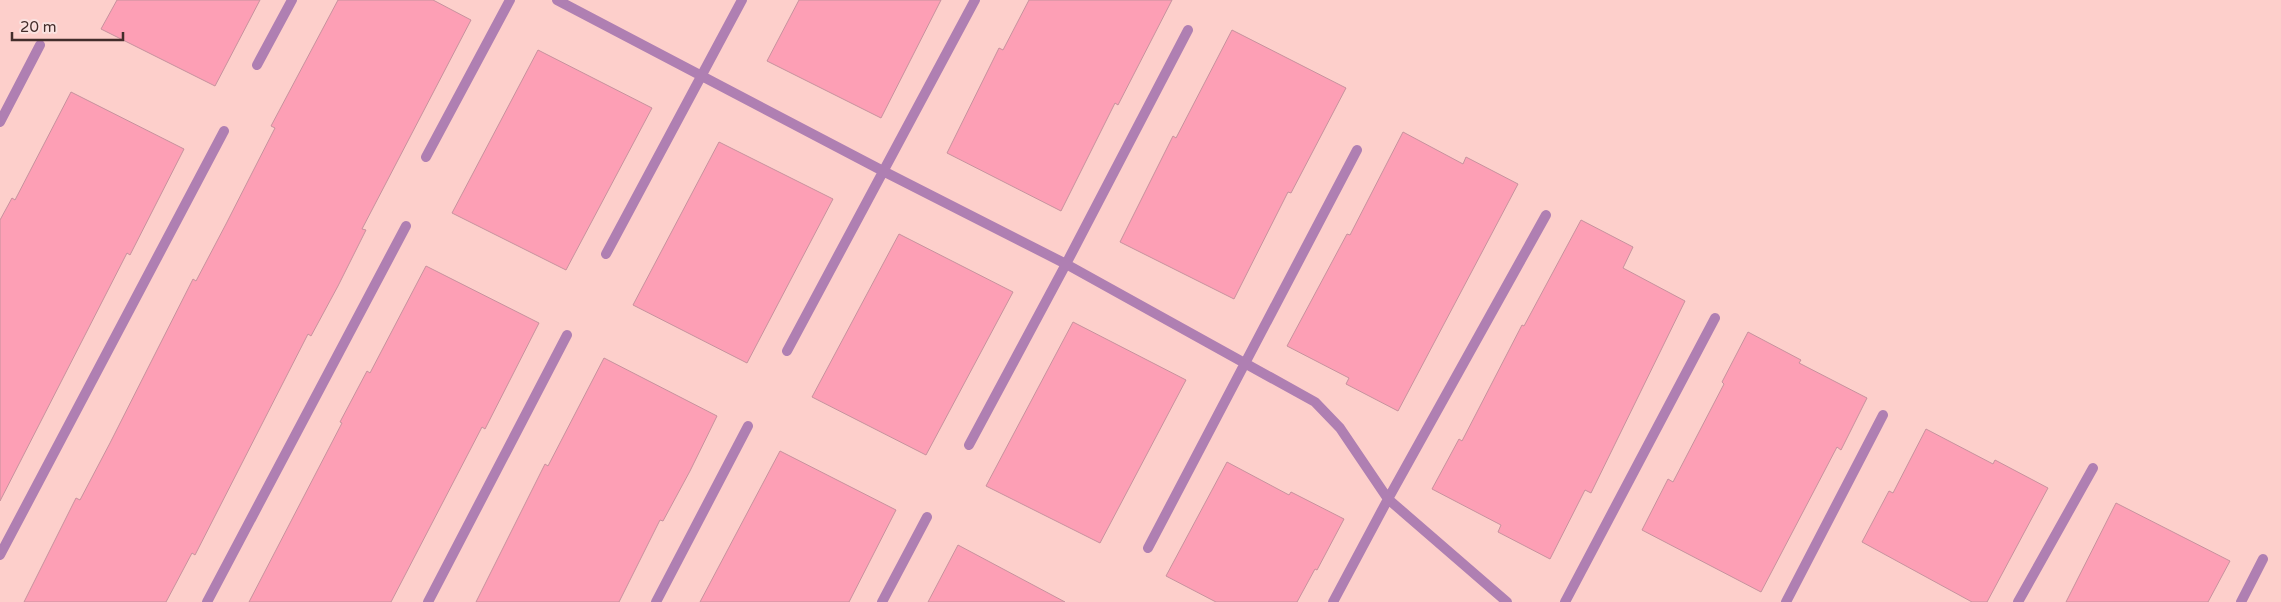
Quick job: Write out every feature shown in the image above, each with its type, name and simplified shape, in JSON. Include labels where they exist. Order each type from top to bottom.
[{"type":"street","points":[[257,65],[292,0]]},
{"type":"street","points":[[426,157],[510,0]]},
{"type":"street","points":[[558,0],[883,171],[1066,264],[1315,402],[1340,428],[1388,499],[1507,602]]},
{"type":"street","points":[[606,254],[742,0]]},
{"type":"street","points":[[786,351],[975,0]]},
{"type":"street","points":[[969,445],[1188,30]]},
{"type":"street","points":[[0,122],[40,45]]},
{"type":"street","points":[[0,555],[224,131]]},
{"type":"street","points":[[1148,548],[1357,150]]},
{"type":"street","points":[[1334,602],[1388,499],[1546,215]]},
{"type":"street","points":[[207,602],[406,226]]},
{"type":"street","points":[[1565,602],[1715,318]]},
{"type":"street","points":[[428,602],[567,335]]},
{"type":"street","points":[[1786,602],[1883,415]]},
{"type":"street","points":[[656,602],[748,426]]},
{"type":"street","points":[[2018,602],[2093,468]]},
{"type":"street","points":[[882,602],[927,517]]},
{"type":"street","points":[[2241,602],[2263,559]]},
{"type":"building","points":[[117,0],[260,0],[215,86],[101,29]]},
{"type":"building","points":[[338,0],[433,0],[471,20],[362,229],[366,230],[338,286],[311,336],[308,334],[195,555],[192,553],[166,602],[24,602],[76,498],[80,500],[110,443],[193,279],[196,281],[226,224],[275,128],[271,126]]},
{"type":"building","points":[[799,0],[941,0],[881,118],[767,61]]},
{"type":"building","points":[[1029,0],[1172,0],[1118,105],[1115,103],[1061,211],[947,153],[999,48],[1003,50]]},
{"type":"building","points":[[1232,30],[1346,88],[1291,193],[1288,192],[1234,299],[1120,242],[1173,136],[1176,138]]},
{"type":"building","points":[[538,50],[652,108],[566,270],[452,213]]},
{"type":"building","points":[[71,92],[184,149],[130,255],[127,253],[0,501],[0,220],[12,198],[15,200]]},
{"type":"building","points":[[1403,132],[1463,164],[1466,157],[1518,184],[1398,411],[1346,384],[1349,378],[1287,346],[1347,234],[1350,235]]},
{"type":"building","points":[[719,142],[833,199],[747,363],[633,305]]},
{"type":"building","points":[[1581,220],[1633,247],[1623,268],[1685,301],[1591,493],[1585,490],[1550,559],[1498,532],[1501,525],[1432,489],[1459,439],[1462,441],[1522,325],[1524,326]]},
{"type":"building","points":[[899,234],[1013,292],[926,455],[812,397]]},
{"type":"building","points":[[426,266],[539,323],[485,429],[482,427],[391,602],[249,602],[342,423],[340,422],[367,371],[370,373]]},
{"type":"building","points":[[1073,322],[1186,380],[1100,543],[986,486]]},
{"type":"building","points":[[1748,332],[1801,360],[1799,363],[1867,398],[1841,450],[1837,447],[1761,592],[1642,530],[1668,479],[1673,482],[1724,384],[1722,382]]},
{"type":"building","points":[[604,358],[717,416],[690,471],[663,521],[660,520],[619,602],[476,602],[545,464],[548,466]]},
{"type":"building","points":[[1926,429],[1993,464],[1995,460],[2048,488],[1987,602],[1972,602],[1862,542],[1889,491],[1893,493]]},
{"type":"building","points":[[780,451],[896,510],[849,602],[700,602]]},
{"type":"building","points":[[1227,462],[1289,495],[1291,492],[1344,519],[1317,570],[1315,569],[1297,602],[1216,602],[1166,576]]},
{"type":"building","points":[[2116,503],[2230,561],[2208,602],[2066,602]]},
{"type":"building","points":[[958,545],[1065,602],[928,602]]}]
